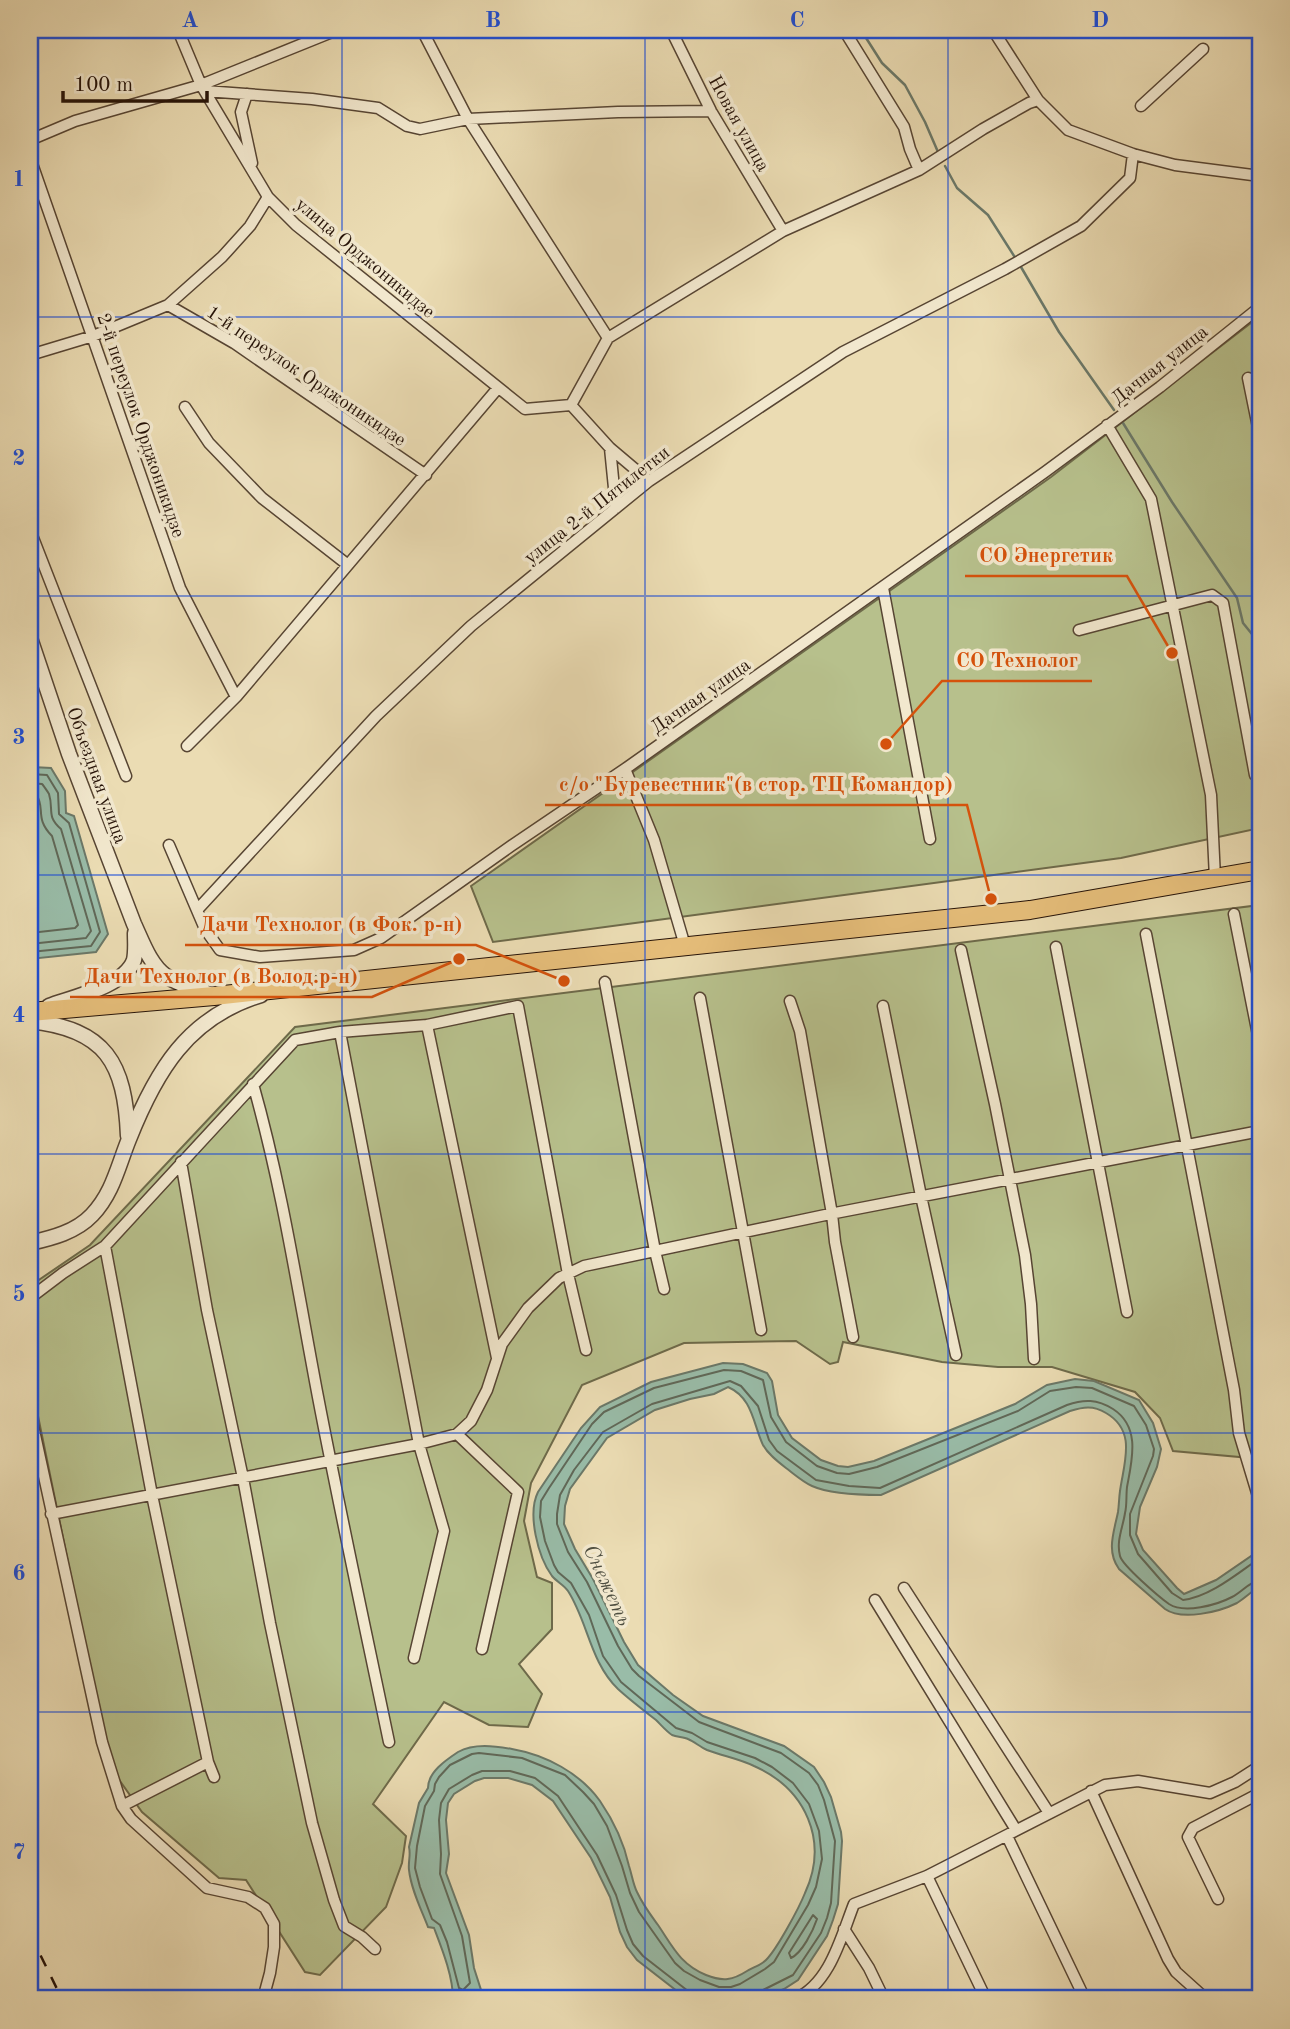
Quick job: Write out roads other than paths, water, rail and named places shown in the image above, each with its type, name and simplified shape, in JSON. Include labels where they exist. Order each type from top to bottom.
[{"type":"main road","points":[[30,1015],[1030,911],[1260,870]]},
{"type":"street","name":"улица Орджоникидзе","points":[[178,30],[203,88],[268,197],[296,225],[525,409],[571,405]]},
{"type":"street","points":[[30,140],[75,121],[203,88],[337,30]]},
{"type":"street","points":[[422,30],[468,119],[608,338]]},
{"type":"street","name":"Новая улица","points":[[671,30],[711,111],[783,231]]},
{"type":"street","points":[[844,30],[904,127],[919,170]]},
{"type":"street","points":[[993,30],[1038,100],[1068,130],[1133,154],[1175,165],[1260,176]]},
{"type":"street","points":[[1140,106],[1203,49]]},
{"type":"street","points":[[203,88],[378,108],[407,125],[420,129],[468,119],[711,111]]},
{"type":"street","points":[[247,94],[241,113],[254,173]]},
{"type":"street","points":[[649,481],[610,448],[571,405],[608,338],[783,231],[919,170],[984,129],[1038,100]]},
{"type":"street","name":"улица 2-й Пятилетки","points":[[198,909],[384,708],[471,626],[649,481],[843,352],[1005,270],[1081,226],[1130,178],[1133,154]]},
{"type":"street","name":"2-й переулок Орджоникидзе","points":[[30,158],[180,588],[236,697]]},
{"type":"street","points":[[30,355],[93,336],[168,305],[222,257],[250,226],[268,197]]},
{"type":"street","name":"1-й переулок Орджоникидзе","points":[[168,305],[234,343],[426,475]]},
{"type":"street","name":"Дачная улица","points":[[169,845],[205,929],[220,950],[260,957],[354,950],[381,938],[1045,472],[1160,387],[1260,307]]},
{"type":"street","points":[[1248,378],[1260,437]]},
{"type":"street","points":[[187,746],[236,697],[498,388]]},
{"type":"street","points":[[185,407],[209,443],[262,498],[348,565]]},
{"type":"street","points":[[1107,425],[1151,499],[1211,795],[1215,878]]},
{"type":"street","points":[[610,448],[616,508]]},
{"type":"street","points":[[30,530],[126,776]]},
{"type":"street","points":[[883,588],[930,839]]},
{"type":"street","points":[[1079,630],[1212,595],[1223,603],[1255,775]]},
{"type":"street","name":"Объездная улица","points":[[30,638],[69,754],[146,950],[165,975],[214,996]]},
{"type":"street","points":[[625,769],[654,840],[685,946]]},
{"type":"street","points":[[1234,915],[1260,1045]]},
{"type":"street","points":[[30,1015],[111,983],[125,974],[133,962],[134,924]]},
{"type":"street","points":[[1146,934],[1234,1390],[1239,1433],[1258,1496]]},
{"type":"street","points":[[1056,947],[1127,1312]]},
{"type":"street","points":[[961,950],[1025,1255],[1034,1359]]},
{"type":"street","points":[[605,982],[654,1251],[664,1289]]},
{"type":"street","points":[[30,1243],[53,1238],[73,1229],[91,1217],[104,1200],[115,1180],[152,1085],[180,1045],[229,1007],[259,996],[299,987]]},
{"type":"street","points":[[700,998],[761,1330]]},
{"type":"street","points":[[790,1001],[800,1031],[853,1337]]},
{"type":"street","points":[[30,1298],[105,1246],[295,1040],[340,1032],[427,1025],[518,1006],[568,1274],[586,1350]]},
{"type":"street","points":[[884,1006],[921,1196],[956,1355]]},
{"type":"street","points":[[30,1015],[69,1027],[86,1036],[108,1057],[116,1068],[123,1087],[128,1141]]},
{"type":"street","points":[[427,1025],[497,1359]]},
{"type":"street","points":[[340,1032],[419,1444],[444,1531],[414,1658]]},
{"type":"street","points":[[253,1084],[266,1129],[389,1742]]},
{"type":"street","points":[[51,1514],[419,1444],[457,1434],[471,1421],[487,1390],[502,1344],[528,1308],[559,1278],[584,1266],[921,1196],[1260,1131]]},
{"type":"street","points":[[181,1163],[207,1310],[312,1823],[344,1926],[375,1949]]},
{"type":"street","points":[[105,1246],[152,1495],[208,1762],[214,1776]]},
{"type":"street","points":[[30,1412],[102,1742],[122,1806],[131,1819],[206,1888],[248,1897],[265,1908],[274,1924],[274,1947],[263,1999]]},
{"type":"street","points":[[457,1434],[518,1492],[482,1648]]},
{"type":"street","points":[[904,1588],[1049,1813]]},
{"type":"street","points":[[875,1600],[1012,1833],[1085,1999]]},
{"type":"street","points":[[122,1806],[208,1762]]},
{"type":"street","points":[[795,1999],[802,1996],[828,1970],[854,1904],[927,1876],[1105,1785],[1138,1781],[1210,1793],[1235,1782],[1260,1766]]},
{"type":"street","points":[[1091,1791],[1168,1959],[1176,1972],[1206,1999]]},
{"type":"street","points":[[1218,1899],[1188,1837],[1193,1828],[1260,1793]]},
{"type":"street","points":[[927,1876],[986,1999]]},
{"type":"street","points":[[844,1929],[869,1968],[884,1999]]},
{"type":"water","points":[[32,767],[51,768],[65,791],[66,813],[74,816],[108,934],[96,952],[30,959]]},
{"type":"water","points":[[723,1363],[743,1364],[767,1373],[772,1381],[778,1415],[792,1438],[821,1460],[848,1467],[874,1461],[1015,1404],[1047,1385],[1075,1379],[1094,1381],[1139,1400],[1153,1423],[1161,1449],[1157,1467],[1140,1507],[1136,1534],[1143,1550],[1184,1594],[1216,1580],[1260,1550],[1260,1586],[1240,1601],[1211,1612],[1191,1615],[1172,1613],[1119,1569],[1113,1555],[1112,1541],[1126,1458],[1125,1438],[1116,1420],[1097,1409],[1070,1411],[881,1495],[828,1491],[802,1480],[767,1451],[743,1398],[728,1387],[714,1394],[655,1410],[607,1438],[570,1489],[564,1524],[638,1665],[703,1716],[784,1746],[814,1767],[831,1797],[841,1832],[838,1904],[833,1920],[827,1936],[798,1980],[784,1989],[758,1999],[686,1998],[637,1960],[627,1947],[610,1897],[591,1858],[553,1801],[532,1785],[508,1778],[484,1778],[454,1794],[448,1803],[446,1820],[449,1854],[446,1873],[469,1935],[474,1968],[481,1990],[471,1993],[467,1996],[468,1999],[453,1999],[449,1972],[434,1928],[428,1927],[412,1884],[409,1847],[419,1803],[431,1777],[443,1763],[464,1749],[492,1746],[525,1752],[550,1761],[583,1782],[600,1801],[614,1824],[644,1905],[678,1954],[690,1966],[706,1975],[718,1979],[732,1978],[764,1962],[782,1938],[805,1893],[812,1874],[813,1836],[799,1803],[787,1788],[754,1766],[707,1750],[686,1738],[672,1735],[618,1689],[601,1667],[568,1591],[547,1568],[534,1523],[538,1492],[581,1428],[600,1407],[651,1382]]},
{"type":"waterway","points":[[861,30],[882,63],[905,85],[938,152]]},
{"type":"waterway","points":[[945,166],[957,188],[988,215],[1016,259]]},
{"type":"waterway","points":[[1021,267],[1059,332],[1114,410]]},
{"type":"waterway","points":[[1123,423],[1237,598],[1243,623],[1260,644]]},
{"type":"railway","points":[[30,1934],[62,1999]]},
{"type":"railway","points":[[30,1974],[46,1999]]},
{"type":"place","name":"СО Энергетик","points":[[1172,653]]},
{"type":"place","name":"СО Технолог","points":[[886,744]]},
{"type":"place","name":"с/о \"Буревестник\"(в стор. ТЦ Командор)","points":[[991,899]]},
{"type":"place","name":"Дачи Технолог (в Волод.р-н)","points":[[459,959]]},
{"type":"place","name":"Дачи Технолог (в Фок. р-н)","points":[[564,981]]},
{"type":"water label","name":"Снежеть","points":[[608,1585]]}]
